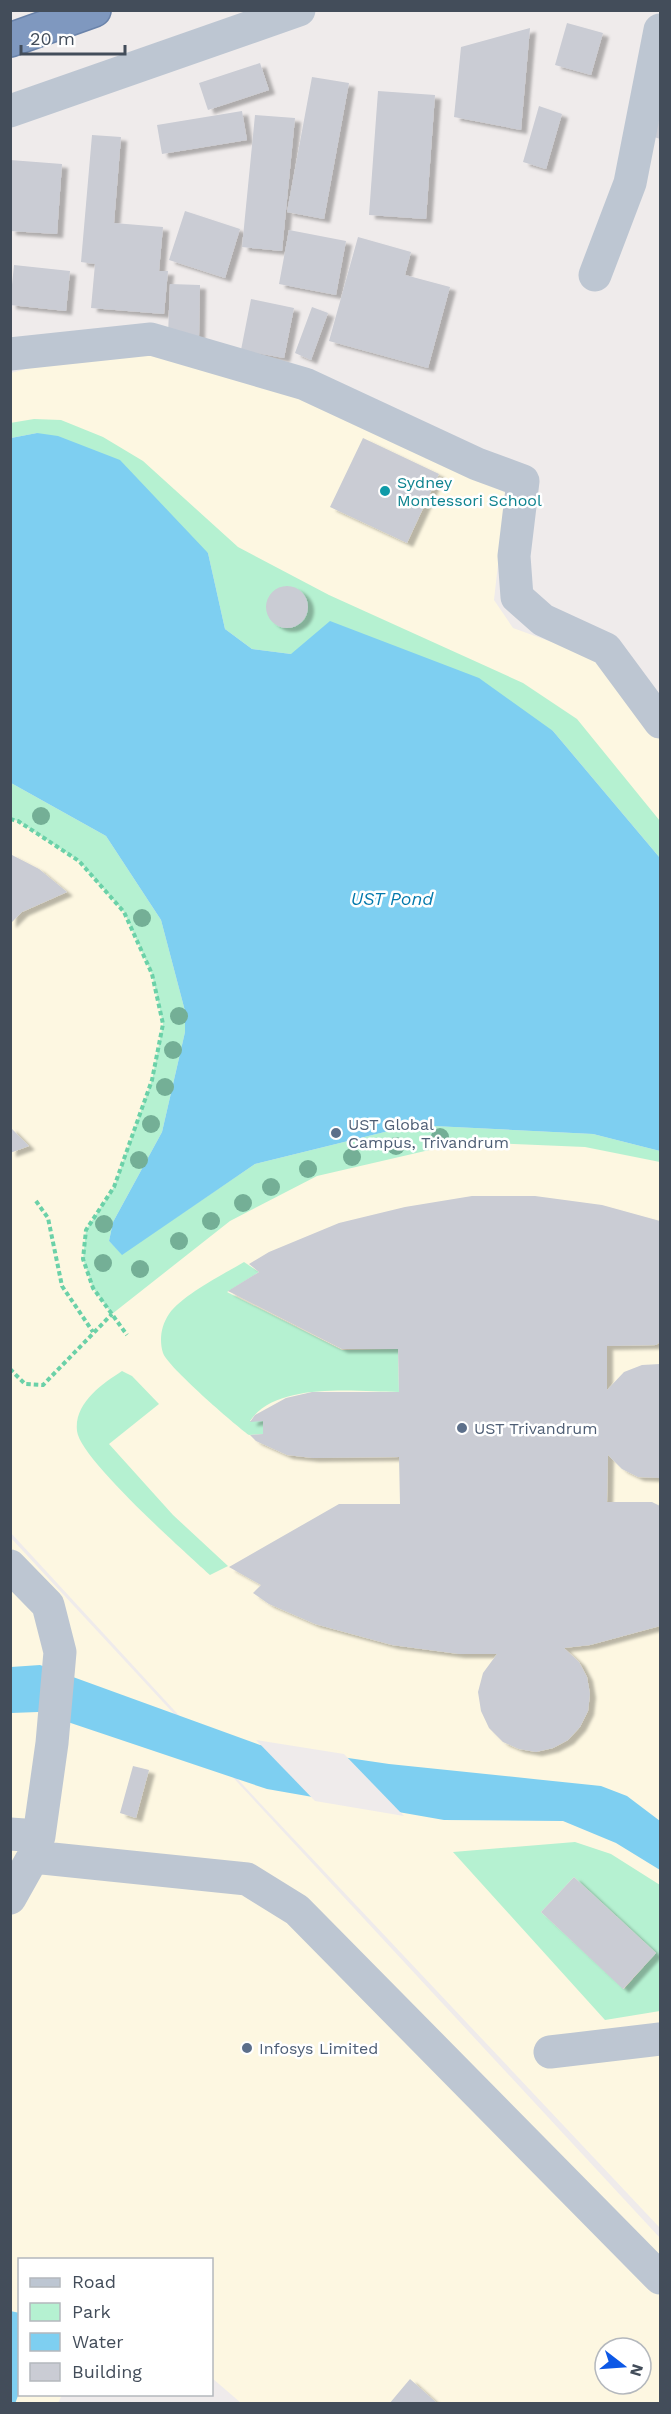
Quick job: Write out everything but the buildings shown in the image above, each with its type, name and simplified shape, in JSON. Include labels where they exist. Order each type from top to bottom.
[{"type":"highway","points":[[10,40],[94,10]]},
{"type":"street","points":[[10,111],[299,10]]},
{"type":"street","points":[[595,275],[630,183],[660,30]]},
{"type":"street","points":[[10,354],[151,339],[305,384],[477,464],[523,481],[514,556],[517,597],[543,620],[606,649],[660,722]]},
{"type":"street","points":[[10,1566],[48,1605],[60,1652],[52,1743],[28,1842],[10,1898]]},
{"type":"street","points":[[28,1842],[247,1879],[297,1910],[660,2278]]},
{"type":"street","points":[[550,2052],[660,2039]]},
{"type":"path","points":[[10,819],[18,821],[80,861],[124,912],[152,974],[163,1024],[152,1080],[114,1187],[86,1230],[83,1259],[93,1288],[128,1335]]},
{"type":"path","points":[[36,1201],[48,1218],[62,1286],[93,1332]]},
{"type":"path","points":[[10,1369],[25,1384],[43,1385],[112,1314]]},
{"type":"shaded area","name":"UST Global Campus, Trivandrum","points":[[155,350],[290,387],[506,493],[494,600],[513,628],[604,661],[660,734],[660,2228],[244,1786],[11,1533],[11,373],[52,362]]},
{"type":"shaded area","name":"Infosys Limited","points":[[10,1537],[660,2238],[660,2403],[241,2403],[213,2379],[213,2258],[18,2258],[18,2396],[62,2396],[58,2403],[11,2403]]},
{"type":"green space","points":[[34,419],[61,420],[103,437],[143,461],[238,547],[329,595],[523,683],[577,719],[660,821],[660,858],[553,731],[291,654],[252,649],[225,629],[208,553],[37,433],[11,438],[10,423]]},
{"type":"green space","points":[[11,783],[106,836],[161,920],[185,1011],[185,1032],[162,1132],[113,1222],[109,1241],[122,1254],[255,1164],[413,1125],[593,1134],[660,1151],[660,1162],[585,1147],[464,1142],[317,1176],[230,1221],[112,1314],[93,1288],[83,1259],[86,1230],[114,1187],[152,1080],[163,1024],[152,974],[124,912],[79,861],[18,821],[11,819]]},
{"type":"green space","points":[[244,1262],[259,1272],[227,1292],[342,1350],[398,1349],[399,1392],[341,1391],[298,1394],[262,1408],[250,1421],[263,1421],[263,1434],[249,1435],[230,1420],[167,1360],[163,1353],[161,1338],[164,1323],[175,1307],[204,1285]]},
{"type":"green space","points":[[122,1371],[132,1376],[159,1404],[109,1444],[173,1515],[228,1566],[210,1575],[114,1483],[83,1444],[77,1431],[80,1412],[91,1395]]},
{"type":"green space","points":[[575,1842],[611,1854],[660,1885],[660,2011],[605,2020],[453,1852]],"holes":[[[574,1877],[656,1953],[624,1989],[541,1912]]]},
{"type":"water","name":"UST Pond","points":[[37,433],[58,436],[120,460],[208,553],[225,629],[252,649],[291,654],[330,621],[479,678],[553,731],[660,858],[660,1151],[593,1134],[413,1125],[255,1164],[122,1255],[109,1241],[113,1222],[162,1132],[185,1032],[185,1011],[161,920],[106,836],[11,783],[11,438]]},
{"type":"water","points":[[40,1665],[260,1745],[389,1764],[601,1786],[627,1796],[660,1821],[660,1870],[616,1843],[563,1821],[444,1820],[267,1789],[38,1712],[11,1713],[11,1667]]},
{"type":"water","points":[[10,2311],[18,2313],[18,2396],[15,2404],[10,2403]]},
{"type":"pier","points":[[256,1740],[344,1754],[404,1816],[315,1801]]},
{"type":"place","name":"Sydney Montessori School","points":[[385,491]]},
{"type":"place","name":"UST Global Campus, Trivandrum","points":[[336,1133]]},
{"type":"place","name":"UST Trivandrum","points":[[462,1428]]},
{"type":"place","name":"Infosys Limited","points":[[247,2048]]}]
